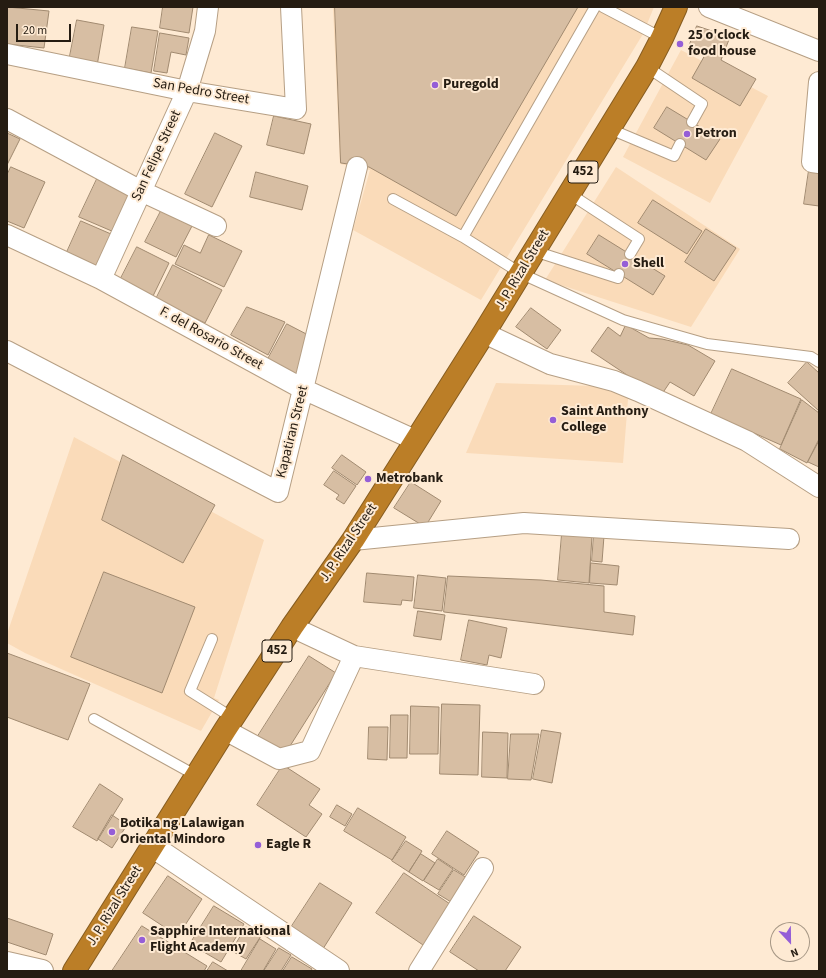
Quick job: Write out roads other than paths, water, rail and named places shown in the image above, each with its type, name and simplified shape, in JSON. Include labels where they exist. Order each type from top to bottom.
[{"type":"highway","name":"J. P. Rizal Street","points":[[74,971],[229,724],[292,627],[353,540],[415,440],[522,274],[534,251],[647,67],[676,7]]},
{"type":"street","name":"San Felipe Street","points":[[100,279],[187,91],[205,31],[208,7]]},
{"type":"street","name":"San Pedro Street","points":[[7,54],[187,91],[296,109],[291,7]]},
{"type":"street","points":[[709,7],[819,51]]},
{"type":"street","points":[[819,82],[812,162],[819,163]]},
{"type":"street","points":[[7,119],[141,191],[216,226]]},
{"type":"street","name":"Kapatiran Street","points":[[7,351],[278,492],[357,167]]},
{"type":"street","name":"F. del Rosario Street","points":[[7,235],[100,279],[303,389],[415,440]]},
{"type":"street","points":[[484,334],[550,364],[614,380],[747,441],[819,487]]},
{"type":"street","points":[[353,540],[524,523],[789,539]]},
{"type":"street","points":[[292,627],[354,656],[534,684]]},
{"type":"street","points":[[229,724],[279,759],[310,751],[354,656]]},
{"type":"street","points":[[152,846],[338,971]]},
{"type":"street","points":[[419,971],[483,868]]},
{"type":"street","points":[[7,963],[42,971]]},
{"type":"lane","points":[[463,237],[595,7]]},
{"type":"lane","points":[[603,7],[662,38]]},
{"type":"lane","points":[[647,67],[702,104],[692,122]]},
{"type":"lane","points":[[610,129],[674,156],[680,144]]},
{"type":"lane","points":[[570,194],[639,239],[630,254]]},
{"type":"lane","points":[[393,199],[463,237],[522,274],[623,320],[707,344],[811,357],[819,362]]},
{"type":"lane","points":[[534,251],[618,278],[619,274]]},
{"type":"lane","points":[[212,640],[190,691],[229,724]]},
{"type":"lane","points":[[94,719],[197,776]]},
{"type":"place","name":"25 o'clock food house","points":[[680,44]]},
{"type":"place","name":"Puregold","points":[[435,85]]},
{"type":"place","name":"Petron","points":[[687,134]]},
{"type":"place","name":"Shell","points":[[625,264]]},
{"type":"place","name":"Saint Anthony College","points":[[553,420]]},
{"type":"place","name":"Metrobank","points":[[368,479]]},
{"type":"place","name":"Botika ng Lalawigan Oriental Mindoro","points":[[112,832]]},
{"type":"place","name":"Eagle R","points":[[258,845]]},
{"type":"place","name":"Sapphire International Flight Academy","points":[[142,940]]}]
